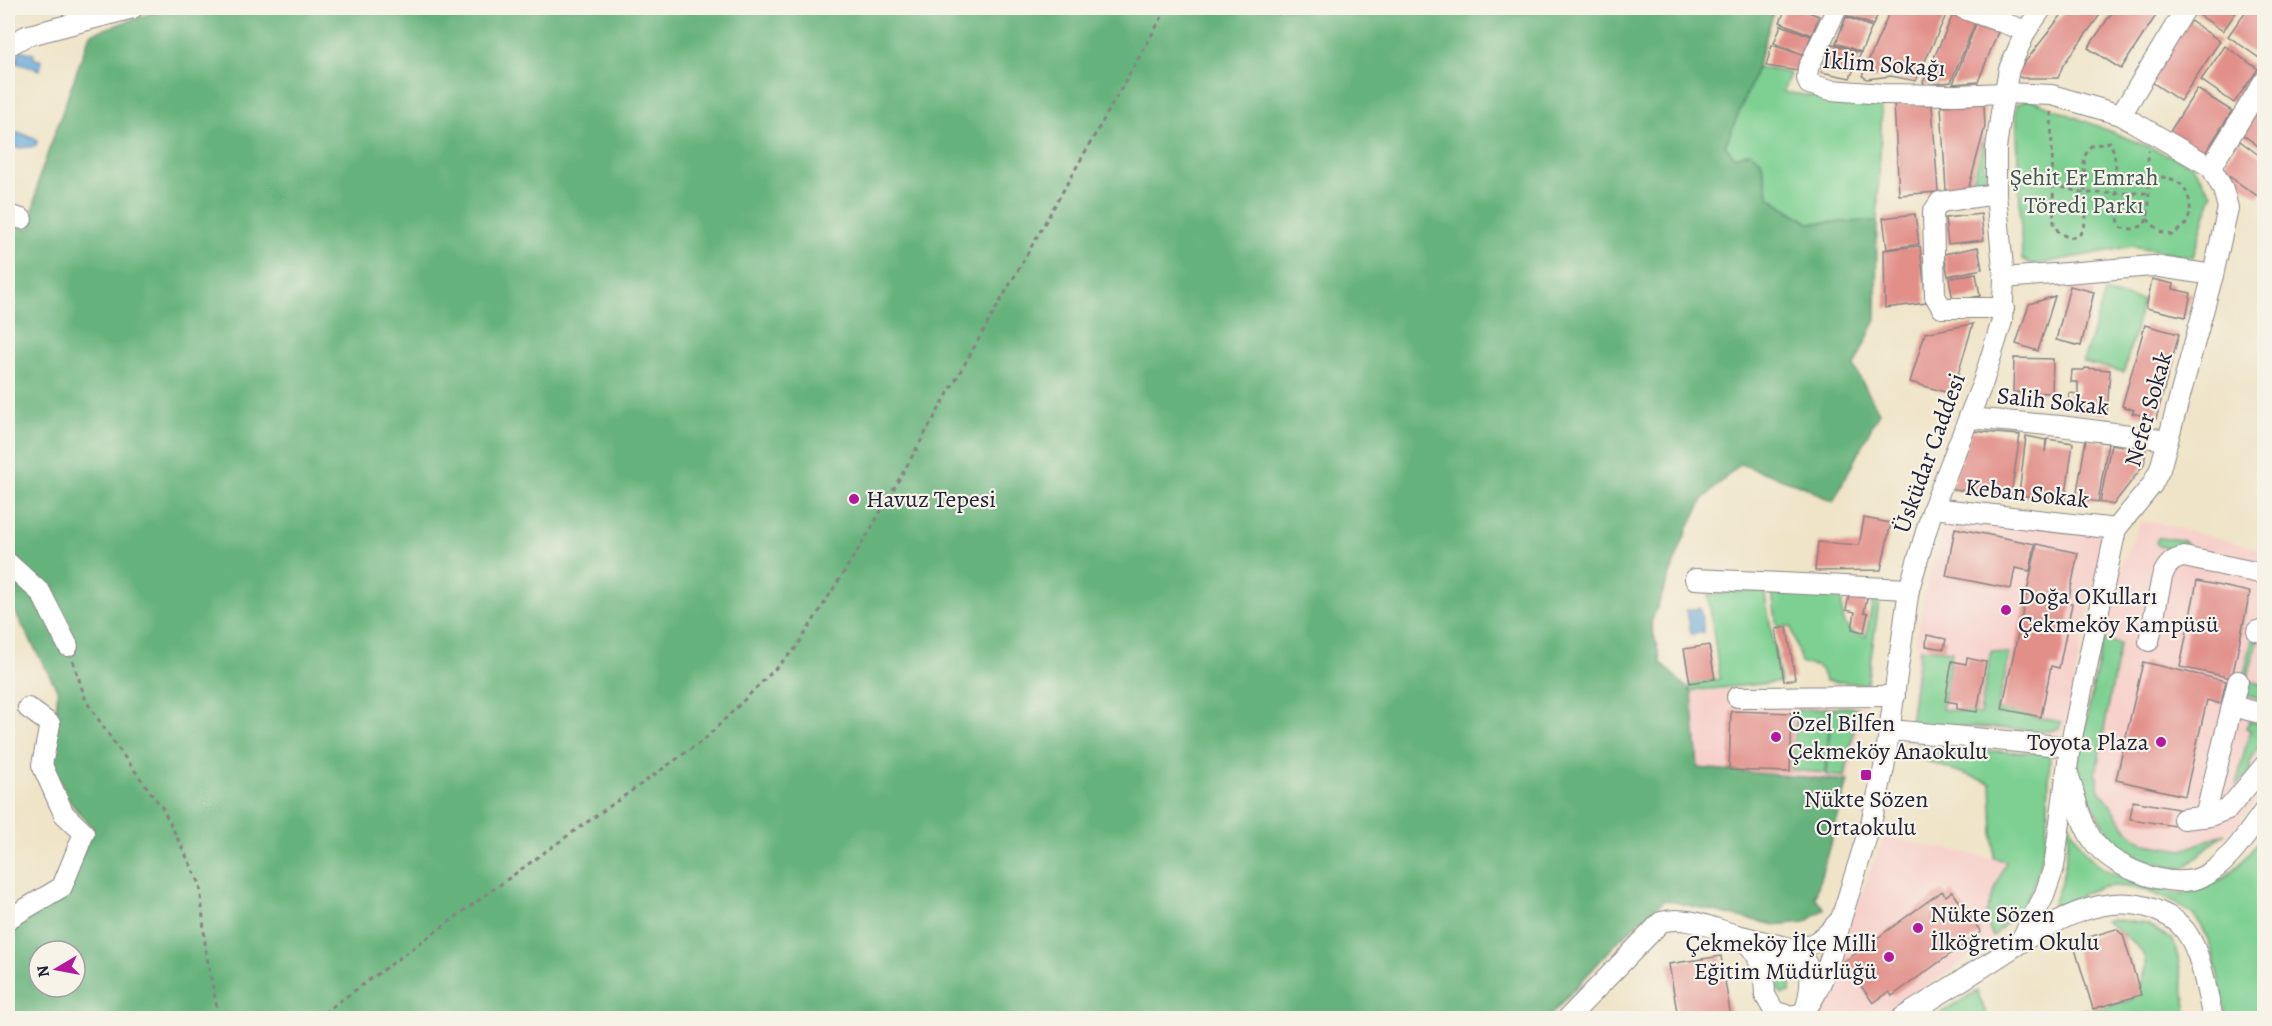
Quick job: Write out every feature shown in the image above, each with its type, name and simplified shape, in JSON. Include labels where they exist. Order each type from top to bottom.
[{"type":"street","points":[[8,46],[26,36],[133,8]]},
{"type":"street","name":"İklim Sokağı","points":[[1837,8],[1808,68],[1807,78],[1809,84],[1814,87],[1883,94],[2004,93]]},
{"type":"street","points":[[1962,8],[2026,31]]},
{"type":"street","name":"Üsküdar Caddesi","points":[[1805,1013],[1826,972],[1836,944],[1871,823],[1891,730],[1909,589],[1933,508],[1998,341],[2004,308],[2004,278],[1996,194],[1996,149],[2009,69],[2026,31],[2042,8]]},
{"type":"street","points":[[2121,115],[2186,8]]},
{"type":"street","points":[[2004,93],[2052,95],[2121,115],[2211,167],[2265,81]]},
{"type":"street","name":"Nefer Sokak","points":[[2019,942],[2050,882],[2058,846],[2062,794],[2070,747],[2116,529],[2152,485],[2160,469],[2212,275],[2228,208],[2223,189],[2211,167]]},
{"type":"street","points":[[1996,194],[1940,202],[1933,212],[1935,296],[1942,308],[2004,308]]},
{"type":"street","points":[[2004,278],[2153,266],[2212,275]]},
{"type":"street","name":"Salih Sokak","points":[[1969,418],[2060,426],[2168,440]]},
{"type":"street","name":"Keban Sokak","points":[[1933,508],[2116,529]]},
{"type":"street","points":[[2149,641],[2164,570],[2175,559],[2184,557],[2265,574]]},
{"type":"street","points":[[8,563],[41,593],[68,646]]},
{"type":"street","points":[[1695,579],[1909,589]]},
{"type":"street","points":[[2205,817],[2238,681]]},
{"type":"street","points":[[1737,697],[1895,696]]},
{"type":"street","points":[[2232,706],[2265,714]]},
{"type":"street","points":[[8,919],[62,887],[84,833],[64,814],[42,765],[50,724],[28,708]]},
{"type":"street","points":[[1891,730],[2070,747]]},
{"type":"street","points":[[2183,819],[2205,817],[2228,809],[2265,766]]},
{"type":"street","points":[[2067,769],[2085,823],[2093,840],[2103,852],[2118,862],[2157,877],[2183,882],[2205,875],[2226,859],[2265,811]]},
{"type":"street","points":[[1902,1018],[2019,942],[2089,908],[2113,903],[2141,905],[2165,914],[2180,924],[2193,942],[2212,1018]]},
{"type":"street","points":[[1568,1018],[1661,922],[1672,919],[1685,920],[1786,947],[1802,957],[1809,968],[1810,993],[1805,1013],[1775,1015],[1766,995],[1764,975],[1757,956],[1750,946],[1733,934]]},
{"type":"street","points":[[1764,975],[1774,960],[1816,942],[1842,919]]},
{"type":"path","points":[[317,1018],[705,739],[796,648],[868,534],[1167,8]]},
{"type":"path","points":[[2052,95],[2054,224],[2059,233],[2070,238],[2080,234],[2086,221],[2084,157],[2091,146],[2110,142],[2114,151],[2116,220],[2122,228],[2133,229],[2145,225],[2149,209],[2150,178],[2147,147],[2152,133]]},
{"type":"path","points":[[2147,219],[2161,232],[2172,234],[2187,222],[2190,209],[2184,186],[2163,177],[2150,178]]},
{"type":"path","points":[[2053,185],[2084,194],[2148,193]]},
{"type":"path","points":[[68,646],[86,702],[163,809],[200,884],[206,953],[219,1018]]},
{"type":"shaded area","name":"Doğa OKulları Çekmeköy Kampüsü","points":[[1944,515],[2105,535],[2063,734],[1908,726],[1917,636]]},
{"type":"shaded area","points":[[2140,522],[2157,523],[2264,550],[2264,791],[2236,826],[2183,871],[2142,863],[2112,845],[2078,782],[2075,764],[2101,637],[2121,568]]},
{"type":"shaded area","name":"Özel Bilfen Çekmeköy Anaokulu","points":[[1730,689],[1731,705],[1865,706],[1848,781],[1698,768],[1692,693]]},
{"type":"shaded area","name":"Nükte Sözen İlköğretim Okulu","points":[[1884,837],[2006,861],[1984,918],[1993,937],[1951,971],[1874,1018],[1813,1018]]},
{"type":"green space","points":[[166,8],[1775,8],[1753,79],[1725,146],[1735,157],[1750,152],[1761,160],[1769,197],[1809,223],[1877,221],[1876,319],[1854,367],[1879,412],[1833,502],[1803,486],[1740,464],[1704,498],[1688,528],[1651,623],[1661,663],[1692,693],[1698,768],[1848,781],[1815,897],[1824,909],[1806,922],[1775,925],[1665,900],[1620,939],[1548,1018],[8,1018],[8,929],[64,897],[93,828],[69,801],[51,760],[58,691],[8,599],[8,225],[30,229],[39,178],[90,34]]},
{"type":"green space","points":[[1757,67],[1790,73],[1783,92],[1882,106],[1877,221],[1809,223],[1769,197],[1761,160],[1735,157],[1725,146]]},
{"type":"green space","name":"Şehit Er Emrah Töredi Parkı","points":[[2030,99],[2191,164],[2212,194],[2193,257],[2133,246],[2034,265],[2022,259],[2016,105]]},
{"type":"green space","points":[[1984,138],[1987,191],[1970,193]]},
{"type":"green space","points":[[2105,293],[2143,300],[2124,372],[2083,362]]},
{"type":"green space","points":[[2158,538],[2183,540],[2187,544],[2182,549],[2171,549],[2159,546],[2156,542]]},
{"type":"green space","points":[[1764,590],[1781,682],[1690,691],[1689,685],[1720,679],[1708,594]]},
{"type":"green space","points":[[1772,592],[1843,594],[1842,609],[1848,629],[1866,636],[1874,595],[1880,596],[1867,684],[1825,681],[1820,668],[1801,663],[1791,626],[1777,627]]},
{"type":"green space","points":[[2253,635],[2258,641],[2247,680],[2264,685],[2264,701],[2242,694],[2241,687]]},
{"type":"green space","points":[[2103,639],[2120,644],[2096,773],[2098,787],[2129,832],[2146,844],[2183,850],[2225,833],[2183,869],[2143,860],[2114,842],[2079,781],[2077,765]]},
{"type":"green space","points":[[1920,648],[1952,651],[1942,709],[1980,714],[1991,651],[2010,654],[1997,710],[2061,722],[2059,728],[2051,731],[1910,724]]},
{"type":"green space","points":[[1858,708],[1845,777],[1827,775],[1830,725],[1796,722],[1796,710]]},
{"type":"green space","points":[[2249,721],[2264,725],[2264,742],[2262,741],[2250,761],[2250,773],[2236,785],[2250,730],[2246,728]]},
{"type":"green space","points":[[1795,724],[1829,726],[1826,773],[1792,770]]},
{"type":"green space","points":[[1904,748],[2050,753],[2048,810],[2044,849],[2039,867],[2024,902],[1993,937],[1984,919],[2006,861],[1994,858],[1991,783],[1903,753]]},
{"type":"green space","points":[[2069,822],[2077,839],[2091,859],[2103,868],[2151,887],[2182,893],[2206,887],[2226,877],[2247,856],[2264,833],[2264,1018],[2226,1018],[2216,966],[2208,939],[2196,918],[2178,905],[2143,890],[2114,886],[2093,890],[2052,906],[2065,865]]},
{"type":"green space","points":[[2111,919],[2147,924],[2173,940],[2188,1018],[2058,1018],[2088,1009],[2090,1012],[2131,1000],[2140,985],[2145,962],[2142,953],[2128,938],[2105,921]]},
{"type":"green space","points":[[1791,964],[1794,970],[1790,992],[1783,994],[1779,991],[1776,966]]},
{"type":"green space","points":[[1977,991],[1988,1018],[1932,1018]]},
{"type":"water","points":[[20,50],[34,54],[33,58],[42,61],[40,70],[16,63]]},
{"type":"water","points":[[20,133],[34,138],[37,141],[36,145],[22,148],[8,146],[11,134]]},
{"type":"water","points":[[1700,608],[1704,632],[1691,634],[1687,610]]},
{"type":"building","points":[[1786,8],[1798,8],[1819,16],[1812,35],[1780,22]]},
{"type":"building","points":[[1851,8],[1881,8],[1873,25],[1847,16]]},
{"type":"building","points":[[1891,8],[1938,8],[1948,11],[1916,81],[1891,76],[1867,79],[1862,76]]},
{"type":"building","points":[[2067,8],[2105,8],[2063,65],[2058,78],[2022,78],[2015,75]]},
{"type":"building","points":[[2115,8],[2147,8],[2157,14],[2121,69],[2088,48]]},
{"type":"building","points":[[2189,8],[2239,8],[2223,31]]},
{"type":"building","points":[[2248,8],[2264,8],[2264,57],[2262,60],[2228,36]]},
{"type":"building","points":[[1953,15],[1975,23],[1951,82],[1925,85],[1923,82]]},
{"type":"building","points":[[1846,17],[1872,27],[1861,52],[1836,43]]},
{"type":"building","points":[[2189,20],[2220,41],[2180,101],[2149,80]]},
{"type":"building","points":[[1976,24],[1998,32],[1978,82],[1953,84]]},
{"type":"building","points":[[1781,25],[1811,36],[1804,55],[1774,43]]},
{"type":"building","points":[[1833,44],[1861,53],[1850,78],[1821,72]]},
{"type":"building","points":[[1772,45],[1803,55],[1798,71],[1766,66]]},
{"type":"building","points":[[2225,46],[2258,69],[2234,103],[2201,80]]},
{"type":"building","points":[[2197,89],[2232,111],[2204,155],[2169,133]]},
{"type":"building","points":[[2264,103],[2264,150],[2242,134]]},
{"type":"building","points":[[1894,104],[1932,105],[1938,192],[1899,195]]},
{"type":"building","points":[[1984,104],[1985,127],[1968,190],[1946,191],[1941,106]]},
{"type":"building","points":[[2240,141],[2264,159],[2264,189],[2259,197],[2220,170]]},
{"type":"building","points":[[1915,214],[1919,244],[1887,249],[1883,218]]},
{"type":"building","points":[[1981,214],[1984,240],[1948,244],[1945,218]]},
{"type":"building","points":[[1920,246],[1926,303],[1885,308],[1884,250]]},
{"type":"building","points":[[1978,247],[1982,269],[1948,276],[1944,254]]},
{"type":"building","points":[[1976,273],[1980,296],[1953,301],[1949,278]]},
{"type":"building","points":[[2152,279],[2174,284],[2173,289],[2191,293],[2186,317],[2146,308]]},
{"type":"building","points":[[2070,286],[2094,292],[2081,346],[2056,340]]},
{"type":"building","points":[[2055,296],[2038,351],[2016,344],[2029,304]]},
{"type":"building","points":[[1973,324],[1952,394],[1910,382],[1925,333]]},
{"type":"building","points":[[2145,325],[2179,334],[2156,419],[2132,413],[2134,410],[2122,406]]},
{"type":"building","points":[[2014,358],[2053,359],[2052,393],[2013,392]]},
{"type":"building","points":[[2085,368],[2110,370],[2107,414],[2078,412],[2078,406],[2068,406],[2069,393],[2078,394],[2078,382],[2071,382],[2072,370],[2084,370]]},
{"type":"building","points":[[1971,431],[2020,435],[2011,495],[1950,489]]},
{"type":"building","points":[[2026,436],[2046,440],[2045,452],[2047,439],[2073,443],[2065,501],[2019,495]]},
{"type":"building","points":[[2086,439],[2108,443],[2098,502],[2076,498]]},
{"type":"building","points":[[2111,444],[2146,450],[2144,465],[2113,505],[2100,502]]},
{"type":"building","points":[[1864,518],[1891,523],[1881,570],[1815,571],[1818,542],[1859,545]]},
{"type":"building","points":[[1955,528],[2035,544],[2030,571],[2015,568],[2011,589],[1946,576]]},
{"type":"building","points":[[2037,544],[2078,553],[2068,603],[2072,604],[2059,668],[2051,666],[2041,717],[2002,709]]},
{"type":"building","points":[[2197,581],[2250,592],[2232,678],[2180,667]]},
{"type":"building","points":[[1849,595],[1867,598],[1864,612],[1868,613],[1864,632],[1852,629],[1855,612],[1846,610]]},
{"type":"building","points":[[1787,627],[1795,679],[1784,681],[1776,629]]},
{"type":"building","points":[[1927,635],[1946,639],[1944,649],[1926,646]]},
{"type":"building","points":[[1709,645],[1715,679],[1690,683],[1684,649]]},
{"type":"building","points":[[1967,658],[1986,662],[1977,712],[1957,709],[1957,703],[1945,701],[1952,661],[1966,664]]},
{"type":"building","name":"Toyota Plaza","points":[[2143,662],[2226,681],[2221,704],[2207,700],[2185,796],[2116,780]]},
{"type":"building","points":[[1731,711],[1792,713],[1790,772],[1729,770]]},
{"type":"building","points":[[2133,801],[2178,809],[2175,826],[2130,819]]},
{"type":"building","points":[[1942,891],[1946,896],[1952,891],[1981,932],[1892,996],[1889,992],[1873,1003],[1844,962]]},
{"type":"building","points":[[2116,929],[2123,935],[2141,995],[2093,1009],[2075,949],[2078,948],[2076,941]]},
{"type":"building","points":[[1721,956],[1731,1018],[1678,1018],[1669,964]]},
{"type":"place","name":"Havuz Tepesi","points":[[854,499]]},
{"type":"place","name":"Doğa OKulları Çekmeköy Kampüsü","points":[[2006,610]]},
{"type":"place","name":"Özel Bilfen Çekmeköy Anaokulu","points":[[1776,737]]},
{"type":"place","name":"Toyota Plaza","points":[[2161,742]]},
{"type":"place","name":"Nükte Sözen Ortaokulu","points":[[1866,775]]},
{"type":"place","name":"Nükte Sözen İlköğretim Okulu","points":[[1918,928]]},
{"type":"place","name":"Çekmeköy İlçe Milli Eğitim Müdürlüğü","points":[[1889,957]]}]
